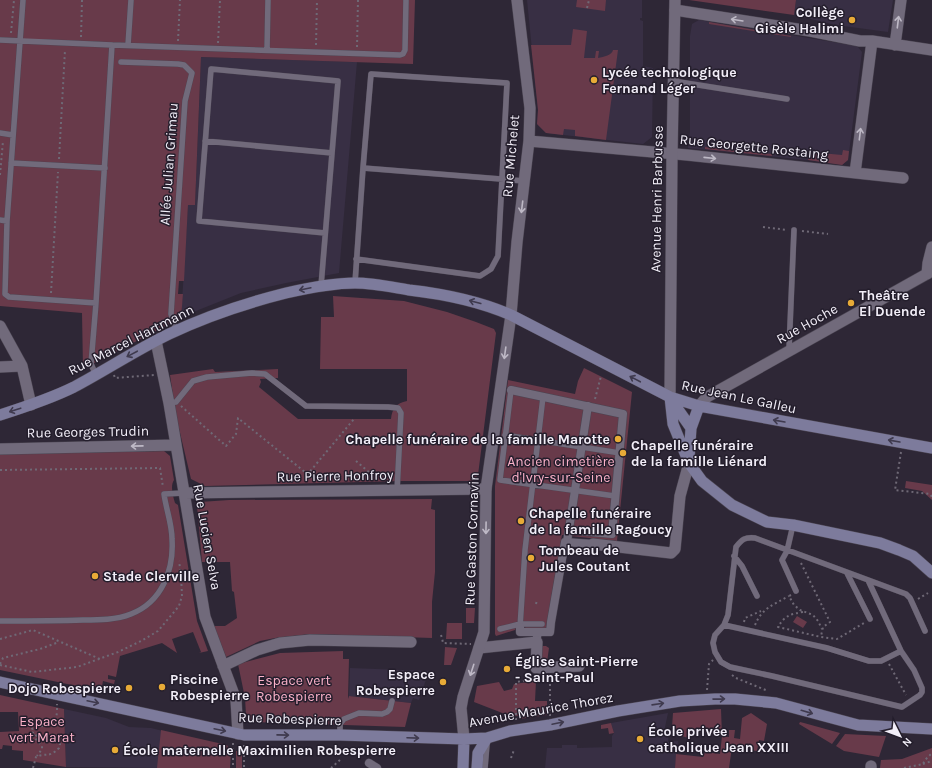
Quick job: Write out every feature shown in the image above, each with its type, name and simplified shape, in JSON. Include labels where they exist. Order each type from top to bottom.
[{"type":"main road","name":"Rue Marcel Hartmann","points":[[0,415],[31,405],[73,387],[176,331],[228,310],[262,299],[321,286],[355,283],[374,284],[449,295],[511,314]]},
{"type":"main road","name":"Rue Jean Le Galleu","points":[[511,314],[670,397],[699,406],[932,448]]},
{"type":"main road","points":[[670,397],[691,428]]},
{"type":"main road","points":[[670,397],[673,424],[689,464],[702,481],[732,505],[767,522],[793,525],[880,543],[913,556],[932,573]]},
{"type":"main road","points":[[689,464],[691,428],[699,406]]},
{"type":"main road","name":"Rue Robespierre","points":[[0,682],[238,734],[340,735],[464,739]]},
{"type":"main road","name":"Avenue Maurice Thorez","points":[[464,739],[487,738],[510,731],[680,701],[729,699],[776,703],[858,725],[932,729]]},
{"type":"main road","points":[[477,768],[478,753],[487,738]]},
{"type":"main road","points":[[463,768],[464,739]]},
{"type":"street","name":"Rue Michelet","points":[[511,314],[517,242],[529,141],[530,108],[518,0]]},
{"type":"street","points":[[895,45],[901,0]]},
{"type":"street","points":[[675,5],[860,41],[872,41],[932,50]]},
{"type":"street","name":"Avenue Henri Barbusse","points":[[670,397],[675,5]]},
{"type":"street","points":[[855,173],[872,41]]},
{"type":"street","name":"Rue Georgette Rostaing","points":[[529,141],[903,178]]},
{"type":"street","points":[[930,273],[928,263],[932,247]]},
{"type":"street","name":"Rue Hoche","points":[[699,406],[707,397],[789,350],[930,273]]},
{"type":"street","name":"Rue Gaston Cornavin","points":[[464,739],[461,716],[463,697],[484,632],[486,489],[511,314]]},
{"type":"street","points":[[0,326],[22,366],[31,405]]},
{"type":"street","name":"Rue Lucien Selva","points":[[156,341],[163,375],[173,402],[176,445],[205,617],[236,700],[238,734]]},
{"type":"street","points":[[0,367],[22,366]]},
{"type":"street","points":[[511,390],[623,414],[612,534],[569,530]]},
{"type":"street","points":[[480,646],[537,637],[550,632],[565,542],[567,542],[569,530],[581,446],[590,407]]},
{"type":"street","name":"Rue Georges Trudin","points":[[0,449],[176,445]]},
{"type":"street","points":[[567,542],[671,553],[675,549],[680,496],[689,464]]},
{"type":"street","name":"Rue Pierre Honfroy","points":[[184,493],[486,489]]},
{"type":"street","points":[[520,625],[520,632],[537,637]]},
{"type":"street","points":[[537,637],[536,668],[580,666]]},
{"type":"street","points":[[223,666],[257,650],[280,643],[310,640],[411,642]]},
{"type":"street","points":[[369,763],[377,768]]},
{"type":"lane","points":[[22,0],[11,163],[5,294],[9,298],[96,303]]},
{"type":"lane","points":[[128,45],[130,0]]},
{"type":"lane","points":[[267,50],[268,0]]},
{"type":"lane","points":[[0,40],[400,55],[403,54],[405,50],[406,0]]},
{"type":"lane","points":[[96,375],[92,364],[112,45]]},
{"type":"lane","name":"Allée Julian Grimau","points":[[121,62],[178,64],[184,65],[192,73],[184,101],[171,314],[176,331]]},
{"type":"lane","points":[[321,286],[338,81],[211,69],[199,221],[325,233]]},
{"type":"lane","points":[[355,283],[356,259],[371,74],[507,83],[498,256],[491,268],[480,276],[356,259]]},
{"type":"lane","points":[[673,81],[787,99]]},
{"type":"lane","points":[[2,133],[13,134]]},
{"type":"lane","points":[[205,141],[332,153]]},
{"type":"lane","points":[[11,163],[105,168]]},
{"type":"lane","points":[[363,168],[525,181]]},
{"type":"lane","points":[[0,220],[8,221]]},
{"type":"lane","points":[[789,350],[794,230]]},
{"type":"lane","points":[[173,402],[193,380],[207,377],[252,373],[265,374],[306,406],[398,408],[401,413],[397,490]]},
{"type":"lane","points":[[511,390],[500,480],[615,496]]},
{"type":"lane","points":[[520,625],[525,550],[543,396]]},
{"type":"lane","points":[[506,435],[620,452]]},
{"type":"lane","points":[[0,621],[109,619],[131,614],[147,605],[160,591],[167,580],[172,558],[172,538],[164,494],[184,493]]},
{"type":"lane","points":[[793,525],[787,551],[782,560],[796,591]]},
{"type":"lane","points":[[868,580],[901,651],[914,670],[922,688],[920,695],[902,708],[772,676],[730,668],[721,662],[715,652],[713,643],[715,635],[724,625],[728,615],[736,547],[740,541],[746,537],[755,538],[906,594],[912,602],[925,631]]},
{"type":"lane","points":[[734,556],[742,566],[757,596]]},
{"type":"lane","points":[[848,573],[870,619]]},
{"type":"lane","points":[[500,629],[520,625],[542,624]]},
{"type":"lane","points":[[724,625],[827,648],[869,661],[881,661],[901,651]]},
{"type":"lane","points":[[340,735],[340,724],[344,719],[359,713],[382,714],[390,709],[392,701]]},
{"type":"lane","points":[[485,768],[487,738]]},
{"type":"path","points":[[10,40],[14,0]]},
{"type":"path","points":[[81,43],[82,0]]},
{"type":"path","points":[[177,47],[180,0]]},
{"type":"path","points":[[218,48],[220,0]]},
{"type":"path","points":[[315,52],[317,0]]},
{"type":"path","points":[[356,54],[358,0]]},
{"type":"path","points":[[587,8],[589,0]]},
{"type":"path","points":[[50,300],[65,43]]},
{"type":"path","points":[[0,175],[2,133]]},
{"type":"path","points":[[109,367],[115,378],[163,375]]},
{"type":"path","points":[[590,407],[601,376]]},
{"type":"path","points":[[173,402],[226,446],[236,434],[238,418],[318,483],[318,492]]},
{"type":"path","points":[[307,474],[354,419]]},
{"type":"path","points":[[902,442],[895,490],[930,494],[932,497]]},
{"type":"path","points":[[356,461],[380,482],[379,491]]},
{"type":"path","points":[[0,470],[160,468],[164,494]]},
{"type":"path","points":[[802,556],[801,564],[830,622],[822,629]]},
{"type":"path","points":[[60,642],[40,649],[3,658],[0,664],[32,672],[77,668],[141,641],[158,631],[179,606],[182,596],[181,575],[178,559]]},
{"type":"path","points":[[745,618],[764,610],[796,591]]},
{"type":"path","points":[[912,602],[928,593]]},
{"type":"path","points":[[789,596],[794,605],[803,612],[812,615],[818,621],[822,629],[821,637]]},
{"type":"path","points":[[536,604],[537,600]]},
{"type":"path","points":[[754,632],[758,616],[764,610]]},
{"type":"path","points":[[803,612],[789,615],[778,626],[821,637],[837,639],[870,619]]},
{"type":"path","points":[[0,639],[33,630],[101,659]]},
{"type":"path","points":[[441,635],[443,643],[480,646]]},
{"type":"path","points":[[887,658],[909,703]]},
{"type":"path","points":[[730,668],[729,673],[736,678],[768,692]]},
{"type":"path","points":[[707,690],[708,671]]},
{"type":"path","points":[[516,712],[516,682],[535,679],[536,676]]},
{"type":"path","points":[[550,677],[550,725]]},
{"type":"path","points":[[33,768],[34,760],[42,750],[42,746],[35,738],[32,729],[48,725],[56,717],[59,695]]},
{"type":"path","points":[[34,734],[54,740],[60,744],[58,750],[50,755],[37,756]]},
{"type":"path","points":[[511,758],[514,750]]},
{"type":"path","points":[[233,751],[233,768]]},
{"type":"path","points":[[244,752],[244,768]]},
{"type":"path","points":[[923,764],[932,754]]},
{"type":"path","points":[[331,768],[340,760]]},
{"type":"path","points":[[904,768],[932,762]]},
{"type":"shaded area","name":"Lycée technologique Fernand Léger","points":[[527,0],[642,0],[642,18],[640,18],[640,20],[643,21],[643,66],[653,68],[652,137],[643,144],[546,133],[537,124],[538,110]]},
{"type":"shaded area","name":"Collège Gisèle Halimi","points":[[796,0],[893,0],[888,32],[836,25],[794,15]]},
{"type":"shaded area","points":[[699,20],[857,46],[862,52],[848,160],[842,165],[808,160],[688,148],[690,131],[690,36],[692,24]]},
{"type":"shaded area","points":[[201,57],[357,62],[339,273],[241,293],[181,318],[188,205],[195,205]]},
{"type":"shaded area","points":[[350,668],[429,671],[419,700],[413,698],[411,703],[349,696]]},
{"type":"shaded area","name":"École maternelle Maximilien Robespierre","points":[[64,709],[106,718],[129,727],[151,728],[167,732],[164,768],[66,767]]},
{"type":"shaded area","name":"École privée catholique Jean XXIII","points":[[668,713],[664,732],[669,732],[668,742],[678,741],[675,768],[545,768],[547,748],[562,748],[562,745],[577,745],[577,748],[612,747],[612,736],[614,733],[611,723]]},
{"type":"green space","points":[[0,0],[415,0],[413,64],[201,57],[195,205],[188,205],[184,281],[179,281],[178,294],[183,294],[181,318],[83,369],[82,313],[0,306]]},
{"type":"green space","points":[[577,0],[606,0],[605,11],[576,7]]},
{"type":"green space","points":[[689,0],[796,0],[794,15]]},
{"type":"green space","points":[[709,22],[791,36],[791,37],[709,24]]},
{"type":"green space","points":[[573,29],[587,31],[584,58],[595,58],[596,51],[599,51],[598,58],[609,54],[613,50],[618,50],[606,140],[575,136],[575,130],[564,129],[563,135],[546,133],[537,124],[538,110],[531,45],[571,45]]},
{"type":"green space","points":[[705,147],[772,154],[772,156],[705,149]]},
{"type":"green space","points":[[843,150],[849,151],[848,160],[842,165],[808,160],[810,152],[842,155]]},
{"type":"green space","points":[[333,296],[404,301],[447,312],[494,329],[496,333],[478,475],[473,481],[401,481],[205,486],[191,479],[176,416],[170,375],[213,369],[215,372],[278,369],[278,378],[260,379],[261,382],[259,387],[298,419],[391,419],[392,412],[395,407],[400,403],[407,401],[407,369],[320,369],[321,317],[334,317]]},
{"type":"green space","name":"Ancien cimetière d'Ivry-sur-Seine","points":[[584,368],[632,392],[617,541],[562,535],[546,628],[516,628],[515,630],[496,636],[495,486],[508,380],[575,394],[578,381]]},
{"type":"green space","name":"Stade Clerville","points":[[164,451],[170,456],[174,480],[172,488],[175,503],[178,505],[197,621],[208,651],[199,653],[201,652],[193,632],[172,639],[177,653],[162,643],[120,656],[116,677],[108,675],[108,679],[115,680],[114,684],[103,681],[101,691],[0,670],[0,454]]},
{"type":"green space","points":[[906,481],[932,485],[932,500],[922,491],[905,488]]},
{"type":"green space","points":[[432,499],[431,509],[435,510],[435,572],[432,602],[432,638],[311,634],[260,641],[226,657],[214,626],[225,626],[237,618],[234,592],[232,591],[230,562],[202,562],[197,506],[200,502],[229,500]]},
{"type":"green space","points":[[466,608],[475,608],[474,623],[466,623]]},
{"type":"green space","points":[[797,616],[807,622],[803,628],[793,622]]},
{"type":"green space","points":[[447,623],[462,623],[462,639],[446,639]]},
{"type":"green space","points":[[543,646],[549,648],[547,662],[541,664],[540,648]]},
{"type":"green space","points":[[445,647],[457,648],[451,665],[444,665]]},
{"type":"green space","name":"Espace vert Robespierre","points":[[343,651],[343,659],[349,659],[348,699],[349,696],[411,703],[405,727],[252,722],[246,715],[245,698],[238,664],[280,653]]},
{"type":"green space","points":[[536,681],[535,701],[547,701],[547,715],[519,719],[519,716],[510,716],[474,702],[477,686],[499,682],[504,691],[512,689],[514,684]]},
{"type":"green space","name":"Espace vert Marat","points":[[0,695],[64,709],[66,767],[23,760],[23,751],[12,750],[12,746],[3,745],[2,749],[0,749],[0,732],[19,731],[18,712],[0,712]]},
{"type":"green space","points":[[721,709],[722,736],[689,730],[688,738],[679,735],[681,729],[675,730],[675,728],[672,727],[673,713]]},
{"type":"green space","points":[[751,713],[767,724],[764,741],[759,740],[757,751],[732,747],[729,768],[675,768],[676,754],[703,757],[705,752],[720,754],[722,736],[729,737],[729,730],[735,730],[734,738],[740,739],[742,718]]},
{"type":"green space","points":[[800,722],[840,733],[832,744],[799,724]]},
{"type":"green space","points":[[611,723],[614,733],[609,734],[608,728],[601,729],[601,725]]},
{"type":"green space","points":[[161,730],[227,745],[231,752],[230,768],[157,768]]},
{"type":"green space","points":[[845,734],[886,736],[879,757],[844,751],[836,746]]},
{"type":"green space","points":[[932,748],[932,768],[880,768],[881,760],[902,759]]},
{"type":"green space","points":[[236,751],[242,751],[242,768],[236,768]]},
{"type":"place","name":"Collège Gisèle Halimi","points":[[852,20]]},
{"type":"place","name":"Lycée technologique Fernand Léger","points":[[594,80]]},
{"type":"place","name":"Theâtre El Duende","points":[[851,303]]},
{"type":"place","name":"Chapelle funéraire de la famille Marotte","points":[[618,439]]},
{"type":"place","name":"Chapelle funéraire de la famille Liénard","points":[[623,453]]},
{"type":"place","name":"Chapelle funéraire de la famille Ragoucy","points":[[521,521]]},
{"type":"place","name":"Tombeau de Jules Coutant","points":[[531,558]]},
{"type":"place","name":"Stade Clerville","points":[[95,576]]},
{"type":"place","name":"Église Saint-Pierre - Saint-Paul","points":[[507,669]]},
{"type":"place","name":"Espace Robespierre","points":[[443,682]]},
{"type":"place","name":"Piscine Robespierre","points":[[162,687]]},
{"type":"place","name":"Dojo Robespierre","points":[[129,688]]},
{"type":"place","name":"École privée catholique Jean XXIII","points":[[640,739]]},
{"type":"place","name":"École maternelle Maximilien Robespierre","points":[[115,750]]}]
